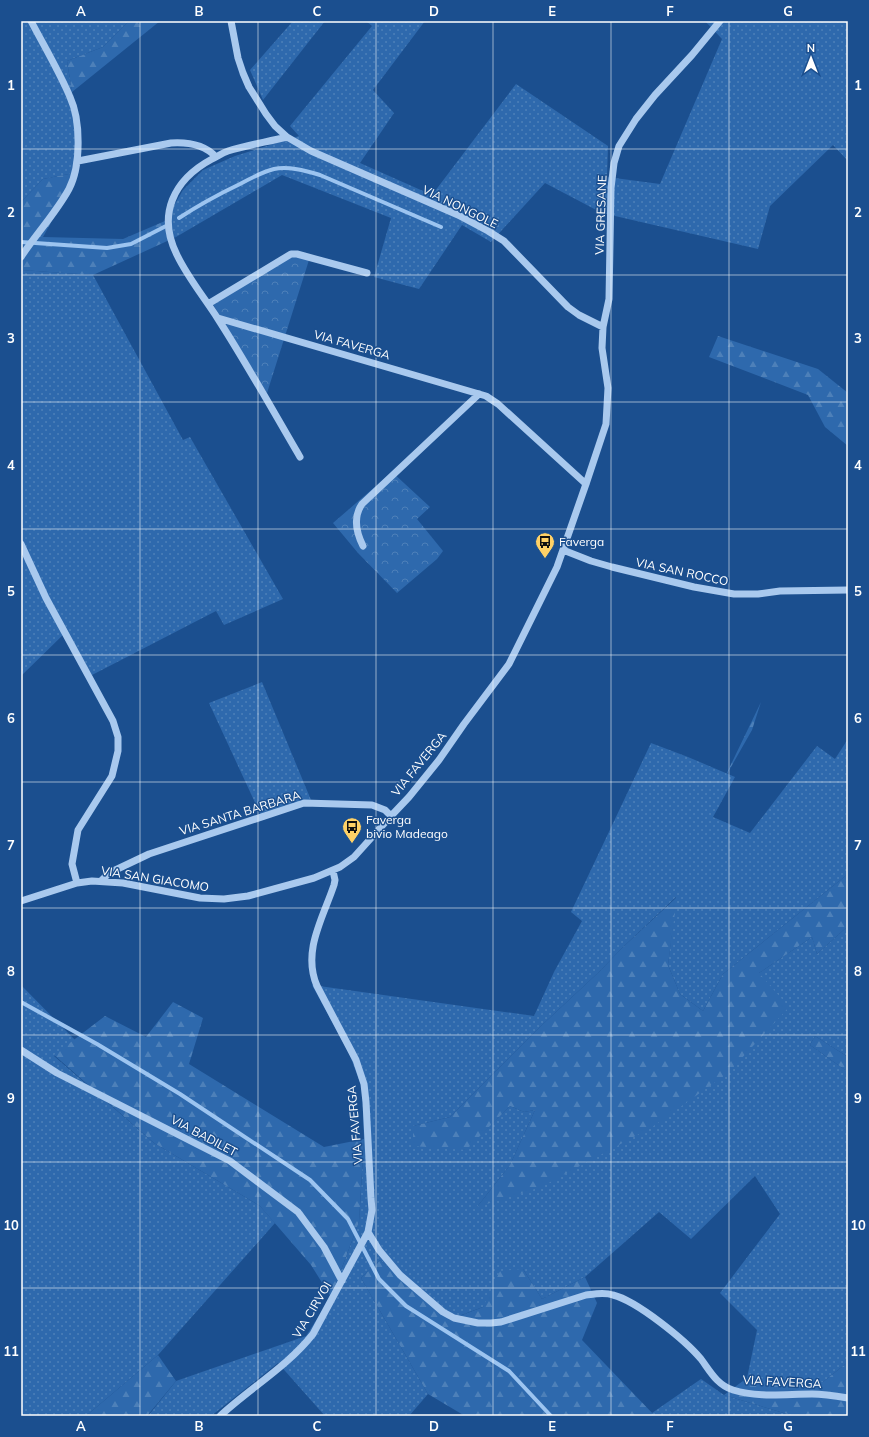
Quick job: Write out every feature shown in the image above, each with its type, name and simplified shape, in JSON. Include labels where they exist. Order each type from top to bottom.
[{"type":"street","points":[[21,257],[69,189],[78,161],[76,124],[71,98],[31,21]]},
{"type":"street","name":"VIA NONGOLE","points":[[231,21],[238,58],[249,87],[266,114],[287,137],[311,151],[458,215],[488,231],[504,241],[568,307],[579,315],[603,327]]},
{"type":"street","name":"VIA GRESANE","points":[[603,327],[610,299],[611,188],[614,163],[619,146],[645,107],[692,56],[720,21]]},
{"type":"street","points":[[287,137],[227,152],[197,168],[178,188],[171,201],[168,215],[168,229],[176,254],[186,272],[218,318],[300,457]]},
{"type":"street","points":[[78,161],[171,143],[190,144],[206,148],[216,157]]},
{"type":"street","points":[[208,304],[291,254],[297,254],[367,273]]},
{"type":"street","name":"VIA FAVERGA","points":[[218,318],[486,396],[498,404],[586,484]]},
{"type":"street","name":"VIA FAVERGA","points":[[603,327],[602,348],[608,388],[606,424],[557,567],[509,664],[439,760],[409,797],[354,858],[333,871],[335,880],[334,885],[313,940],[311,961],[315,980],[356,1060],[364,1084],[372,1210],[368,1232],[379,1250],[400,1275],[442,1312],[454,1318],[478,1323],[496,1322],[586,1295],[598,1293],[613,1295],[628,1300],[670,1330],[700,1359],[721,1384],[732,1390],[758,1394],[814,1394],[848,1398]]},
{"type":"street","points":[[363,546],[359,538],[356,521],[362,504],[480,394]]},
{"type":"street","points":[[21,544],[46,598],[114,721],[118,737],[118,751],[112,776],[78,830],[72,864],[77,883]]},
{"type":"street","name":"VIA SAN ROCCO","points":[[563,550],[591,561],[694,587],[734,594],[758,594],[780,591],[848,590]]},
{"type":"street","name":"VIA SANTA BARBARA","points":[[101,880],[109,873],[149,854],[304,803],[372,805],[385,810],[391,816]]},
{"type":"street","name":"VIA SAN GIACOMO","points":[[21,901],[77,883],[101,880],[200,898],[224,899],[248,896],[308,880],[333,871]]},
{"type":"street","name":"VIA BADILET","points":[[21,1050],[57,1073],[230,1161],[298,1212],[324,1247],[342,1281]]},
{"type":"street","name":"VIA CIRVOI","points":[[220,1416],[304,1346],[313,1334],[368,1232]]},
{"type":"green space","points":[[21,21],[129,21],[103,47],[67,61],[72,92],[79,172],[43,179],[21,202]]},
{"type":"green space","points":[[129,21],[160,21],[72,92],[67,61],[103,47]]},
{"type":"green space","points":[[293,21],[325,21],[263,100],[250,70]]},
{"type":"green space","points":[[366,21],[425,21],[373,90],[394,113],[360,163],[432,195],[516,84],[608,146],[607,177],[660,184],[722,39],[705,21],[848,21],[848,161],[833,145],[770,206],[758,249],[602,213],[545,183],[491,242],[462,225],[419,289],[374,277],[391,218],[282,175],[176,237],[165,221],[183,190],[203,170],[235,156],[299,136],[290,126],[372,26]]},
{"type":"green space","points":[[79,172],[43,237],[123,239],[165,221],[176,237],[93,275],[21,270],[21,202],[43,179]]},
{"type":"green space","points":[[289,256],[297,256],[309,260],[267,393],[211,301]]},
{"type":"green space","points":[[21,270],[93,275],[183,440],[190,437],[283,599],[224,625],[216,611],[92,675],[67,631],[21,676]]},
{"type":"green space","points":[[718,336],[818,369],[848,393],[848,446],[825,427],[808,395],[709,357]]},
{"type":"green space","points":[[392,472],[430,507],[417,519],[443,551],[437,559],[397,593],[358,553],[333,523]]},
{"type":"green space","points":[[262,682],[311,800],[263,820],[209,703]]},
{"type":"green space","points":[[761,702],[752,730],[723,781]]},
{"type":"green space","points":[[848,739],[848,874],[723,974],[703,1011],[680,994],[668,965],[676,897],[541,1026],[450,1117],[413,1126],[465,1150],[510,1106],[524,1112],[535,1110],[510,1165],[477,1207],[759,973],[812,937],[817,954],[848,926],[848,1057],[815,1036],[810,1045],[848,1072],[848,1362],[823,1382],[747,1378],[757,1330],[720,1293],[780,1214],[755,1176],[691,1239],[659,1212],[585,1277],[542,1299],[523,1269],[483,1307],[448,1320],[380,1260],[361,1278],[428,1394],[409,1416],[325,1416],[278,1363],[211,1416],[148,1416],[176,1381],[306,1336],[331,1297],[359,1222],[364,1139],[362,1088],[349,1053],[312,985],[534,1016],[554,972],[582,921],[571,912],[651,743],[735,777],[713,817],[750,833],[817,746],[835,759]]},
{"type":"green space","points":[[848,874],[848,926],[817,954],[812,937],[759,973],[789,1007],[728,1073],[652,1127],[541,1187],[477,1207],[510,1165],[535,1110],[524,1112],[510,1106],[466,1150],[413,1146],[413,1126],[450,1117],[541,1026],[677,897],[668,965],[680,994],[703,1011],[723,974]]},
{"type":"green space","points":[[21,985],[75,1040],[54,1056],[154,1143],[260,1206],[275,1223],[158,1355],[86,1416],[21,1416]]},
{"type":"green space","points":[[173,1002],[203,1018],[189,1064],[324,1147],[364,1139],[359,1222],[331,1297],[311,1265],[260,1206],[154,1143],[54,1055],[105,1016],[146,1037]]},
{"type":"green space","points":[[815,1036],[848,1057],[848,1072],[810,1045]]},
{"type":"green space","points":[[380,1260],[449,1320],[483,1307],[500,1271],[523,1269],[542,1299],[585,1277],[597,1303],[582,1340],[655,1416],[465,1416],[428,1394],[361,1278]]},
{"type":"green space","points":[[158,1355],[176,1381],[147,1416],[86,1416]]},
{"type":"green space","points":[[848,1362],[848,1416],[787,1414],[724,1395],[747,1378],[823,1382]]},
{"type":"green space","points":[[701,1379],[724,1395],[787,1414],[848,1416],[655,1416],[652,1413]]},
{"type":"waterway","points":[[179,218],[209,200],[257,175],[274,169],[286,168],[297,169],[320,175],[441,227]]},
{"type":"waterway","points":[[21,242],[107,248],[131,244],[166,226]]},
{"type":"waterway","points":[[21,1002],[97,1044],[180,1094],[310,1180],[348,1219],[379,1279],[406,1306],[509,1371],[551,1416]]},
{"type":"place","name":"Faverga","points":[[545,559]]},
{"type":"place","name":"Faverga bivio Madeago","points":[[352,844]]}]
